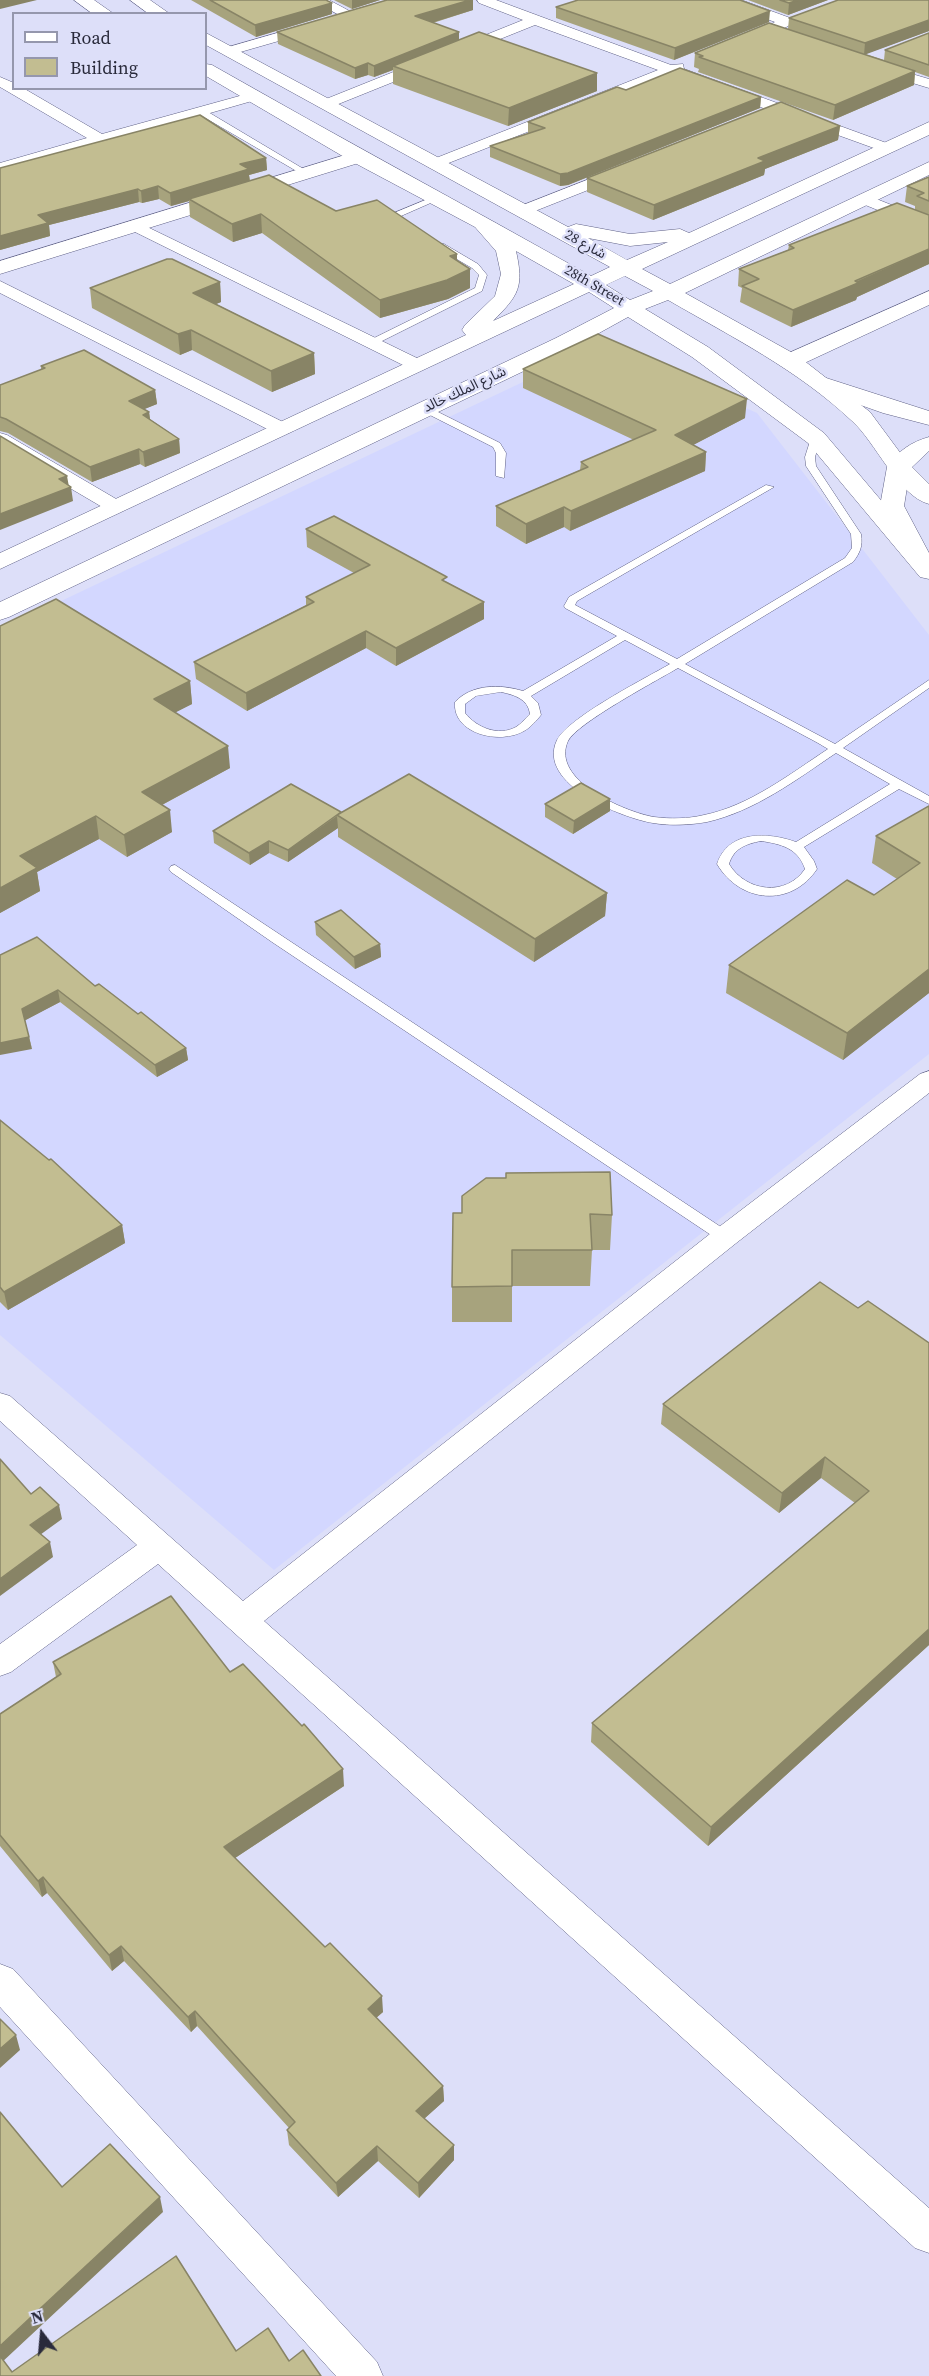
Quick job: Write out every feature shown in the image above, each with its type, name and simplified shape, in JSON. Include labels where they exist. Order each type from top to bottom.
[{"type":"main road","points":[[82,0],[103,12]]},
{"type":"main road","points":[[138,0],[159,12]]},
{"type":"main road","name":"شارع 28","points":[[207,39],[529,213],[790,361],[823,384],[862,417],[899,467],[929,496]]},
{"type":"main road","name":"28th Street","points":[[207,70],[358,157],[480,221],[631,307],[700,352],[816,438],[925,567]]},
{"type":"main road","points":[[0,562],[590,284],[719,227],[929,128]]},
{"type":"main road","points":[[0,268],[358,157]]},
{"type":"main road","name":"شارع الملك خالد","points":[[0,612],[564,343],[631,307],[670,292],[929,168]]},
{"type":"main road","points":[[529,213],[582,232],[630,240],[671,237],[719,227]]},
{"type":"main road","points":[[445,352],[478,326],[505,298],[511,274],[506,250],[480,221]]},
{"type":"main road","points":[[713,270],[697,284],[698,296],[715,319]]},
{"type":"main road","points":[[790,361],[929,297]]},
{"type":"main road","points":[[564,343],[607,335],[629,336],[700,352]]},
{"type":"main road","points":[[823,384],[891,408],[929,418]]},
{"type":"main road","points":[[925,567],[892,506],[899,467],[919,447],[929,444]]},
{"type":"street","points":[[230,51],[355,14],[318,0]]},
{"type":"street","points":[[484,0],[672,70],[782,107],[887,148]]},
{"type":"street","points":[[728,0],[793,20],[762,32],[810,45]]},
{"type":"street","points":[[326,104],[535,20]]},
{"type":"street","points":[[881,55],[862,63],[929,84]]},
{"type":"street","points":[[436,163],[693,61]]},
{"type":"street","points":[[15,90],[99,140]]},
{"type":"street","points":[[0,168],[254,96]]},
{"type":"street","points":[[760,116],[782,107]]},
{"type":"street","points":[[529,213],[631,167]]},
{"type":"street","points":[[864,199],[929,226]]},
{"type":"street","points":[[135,226],[417,365]]},
{"type":"street","points":[[0,286],[282,429]]},
{"type":"street","points":[[0,439],[116,507]]},
{"type":"street","points":[[242,1620],[725,1237],[929,1080]]},
{"type":"street","points":[[0,1404],[929,2234]]},
{"type":"street","points":[[0,1662],[159,1546]]},
{"type":"street","points":[[0,1981],[363,2376]]},
{"type":"lane","points":[[200,111],[308,174]]},
{"type":"lane","points":[[418,233],[400,222],[397,215],[438,198]]},
{"type":"lane","points":[[371,343],[479,289],[483,275],[476,266],[428,238]]},
{"type":"lane","points":[[425,409],[497,446],[501,453],[501,476]]},
{"type":"lane","points":[[816,438],[810,456],[811,466],[856,534],[859,544],[856,552],[849,560],[586,719],[567,733],[560,745],[559,760],[564,774],[570,781],[614,807],[634,815],[654,820],[705,819],[734,811],[762,796],[929,683]]},
{"type":"lane","points":[[769,487],[573,599],[569,606],[836,748],[929,801]]},
{"type":"lane","points":[[524,695],[532,701],[536,708],[536,715],[523,728],[500,734],[475,729],[459,717],[457,710],[460,703],[476,692],[501,689],[524,695],[625,636]]},
{"type":"lane","points":[[796,847],[898,784]]},
{"type":"lane","points":[[774,839],[796,847],[805,853],[811,869],[801,883],[786,889],[767,891],[742,885],[732,879],[723,864],[729,849],[748,840],[774,839]]},
{"type":"lane","points":[[175,869],[293,951],[725,1237]]},
{"type":"shaded area","points":[[603,344],[757,413],[929,635],[929,1054],[274,1570],[0,1335],[0,630]]},
{"type":"building","points":[[210,0],[326,0],[332,3],[255,25]]},
{"type":"building","points":[[387,0],[470,0],[415,16],[459,32],[374,66],[368,63],[355,68],[277,32]]},
{"type":"building","points":[[578,0],[740,0],[770,11],[675,48],[556,7]]},
{"type":"building","points":[[780,0],[798,0],[789,3]]},
{"type":"building","points":[[838,0],[929,0],[929,20],[865,43],[789,18]]},
{"type":"building","points":[[769,23],[915,71],[835,105],[699,57],[703,56],[695,53]]},
{"type":"building","points":[[479,32],[597,73],[509,108],[393,66]]},
{"type":"building","points":[[929,33],[929,65],[885,50]]},
{"type":"building","points":[[680,68],[761,97],[568,173],[560,174],[490,146],[545,128],[528,122],[617,87],[626,90]]},
{"type":"building","points":[[781,102],[840,126],[758,158],[765,161],[654,205],[587,178]]},
{"type":"building","points":[[200,115],[266,158],[240,164],[249,169],[170,193],[158,186],[141,191],[138,189],[38,215],[48,223],[0,236],[0,168]]},
{"type":"building","points":[[269,175],[336,211],[377,200],[457,254],[450,256],[470,269],[447,280],[380,300],[261,214],[232,224],[189,199]]},
{"type":"building","points":[[929,177],[929,201],[917,196],[924,193],[907,186]]},
{"type":"building","points":[[897,203],[929,215],[929,249],[855,281],[858,283],[793,310],[742,286],[759,279],[739,269],[794,248],[789,245]]},
{"type":"building","points":[[172,259],[220,282],[193,293],[314,353],[271,371],[191,330],[178,334],[90,288]]},
{"type":"building","points":[[598,334],[747,399],[675,435],[706,452],[571,511],[564,507],[526,524],[496,506],[588,467],[581,462],[656,430],[523,369]]},
{"type":"building","points":[[84,350],[155,390],[129,401],[149,412],[143,415],[179,439],[143,452],[139,449],[90,467],[0,417],[0,385]]},
{"type":"building","points":[[0,436],[67,476],[59,479],[71,487],[0,514]]},
{"type":"building","points":[[334,516],[447,577],[442,580],[484,602],[396,648],[366,631],[246,693],[194,662],[314,602],[306,597],[370,565],[306,529]]},
{"type":"building","points":[[56,599],[190,681],[154,699],[228,746],[142,792],[170,810],[124,835],[96,816],[20,856],[37,868],[0,888],[0,626]]},
{"type":"building","points":[[409,774],[607,893],[535,939],[337,815]]},
{"type":"building","points":[[581,783],[610,799],[574,821],[545,804]]},
{"type":"building","points":[[291,784],[341,812],[288,850],[269,841],[249,853],[213,831]]},
{"type":"building","points":[[929,806],[929,969],[847,1033],[729,965],[847,880],[874,895],[920,863],[876,836]]},
{"type":"building","points":[[341,910],[380,944],[354,957],[315,922]]},
{"type":"building","points":[[37,937],[95,986],[99,984],[138,1014],[141,1012],[186,1048],[155,1065],[58,990],[22,1009],[29,1037],[0,1043],[0,955]]},
{"type":"building","points":[[0,1120],[49,1160],[51,1159],[122,1225],[4,1292],[0,1287]]},
{"type":"building","points":[[610,1172],[612,1215],[590,1214],[592,1250],[512,1250],[512,1286],[452,1287],[453,1213],[462,1213],[462,1196],[486,1178],[506,1178],[506,1173]]},
{"type":"building","points":[[820,1282],[858,1308],[868,1301],[929,1343],[929,1629],[711,1827],[592,1723],[869,1491],[825,1457],[782,1493],[663,1404]]},
{"type":"building","points":[[0,1459],[31,1494],[40,1487],[59,1505],[30,1525],[50,1542],[0,1579]]},
{"type":"building","points":[[171,1596],[230,1672],[243,1664],[302,1726],[304,1724],[343,1769],[224,1847],[325,1947],[330,1943],[382,1996],[368,2009],[443,2086],[416,2111],[454,2145],[418,2183],[377,2146],[336,2183],[287,2130],[295,2122],[195,2011],[188,2017],[121,1946],[109,1955],[43,1877],[38,1881],[0,1835],[0,1714],[61,1674],[53,1662]]},
{"type":"building","points":[[0,2019],[16,2035],[0,2049]]},
{"type":"building","points":[[0,2112],[62,2187],[110,2144],[160,2197],[0,2346]]},
{"type":"building","points":[[176,2256],[236,2351],[268,2328],[289,2361],[303,2350],[321,2376],[0,2376],[0,2356],[12,2372]]}]
